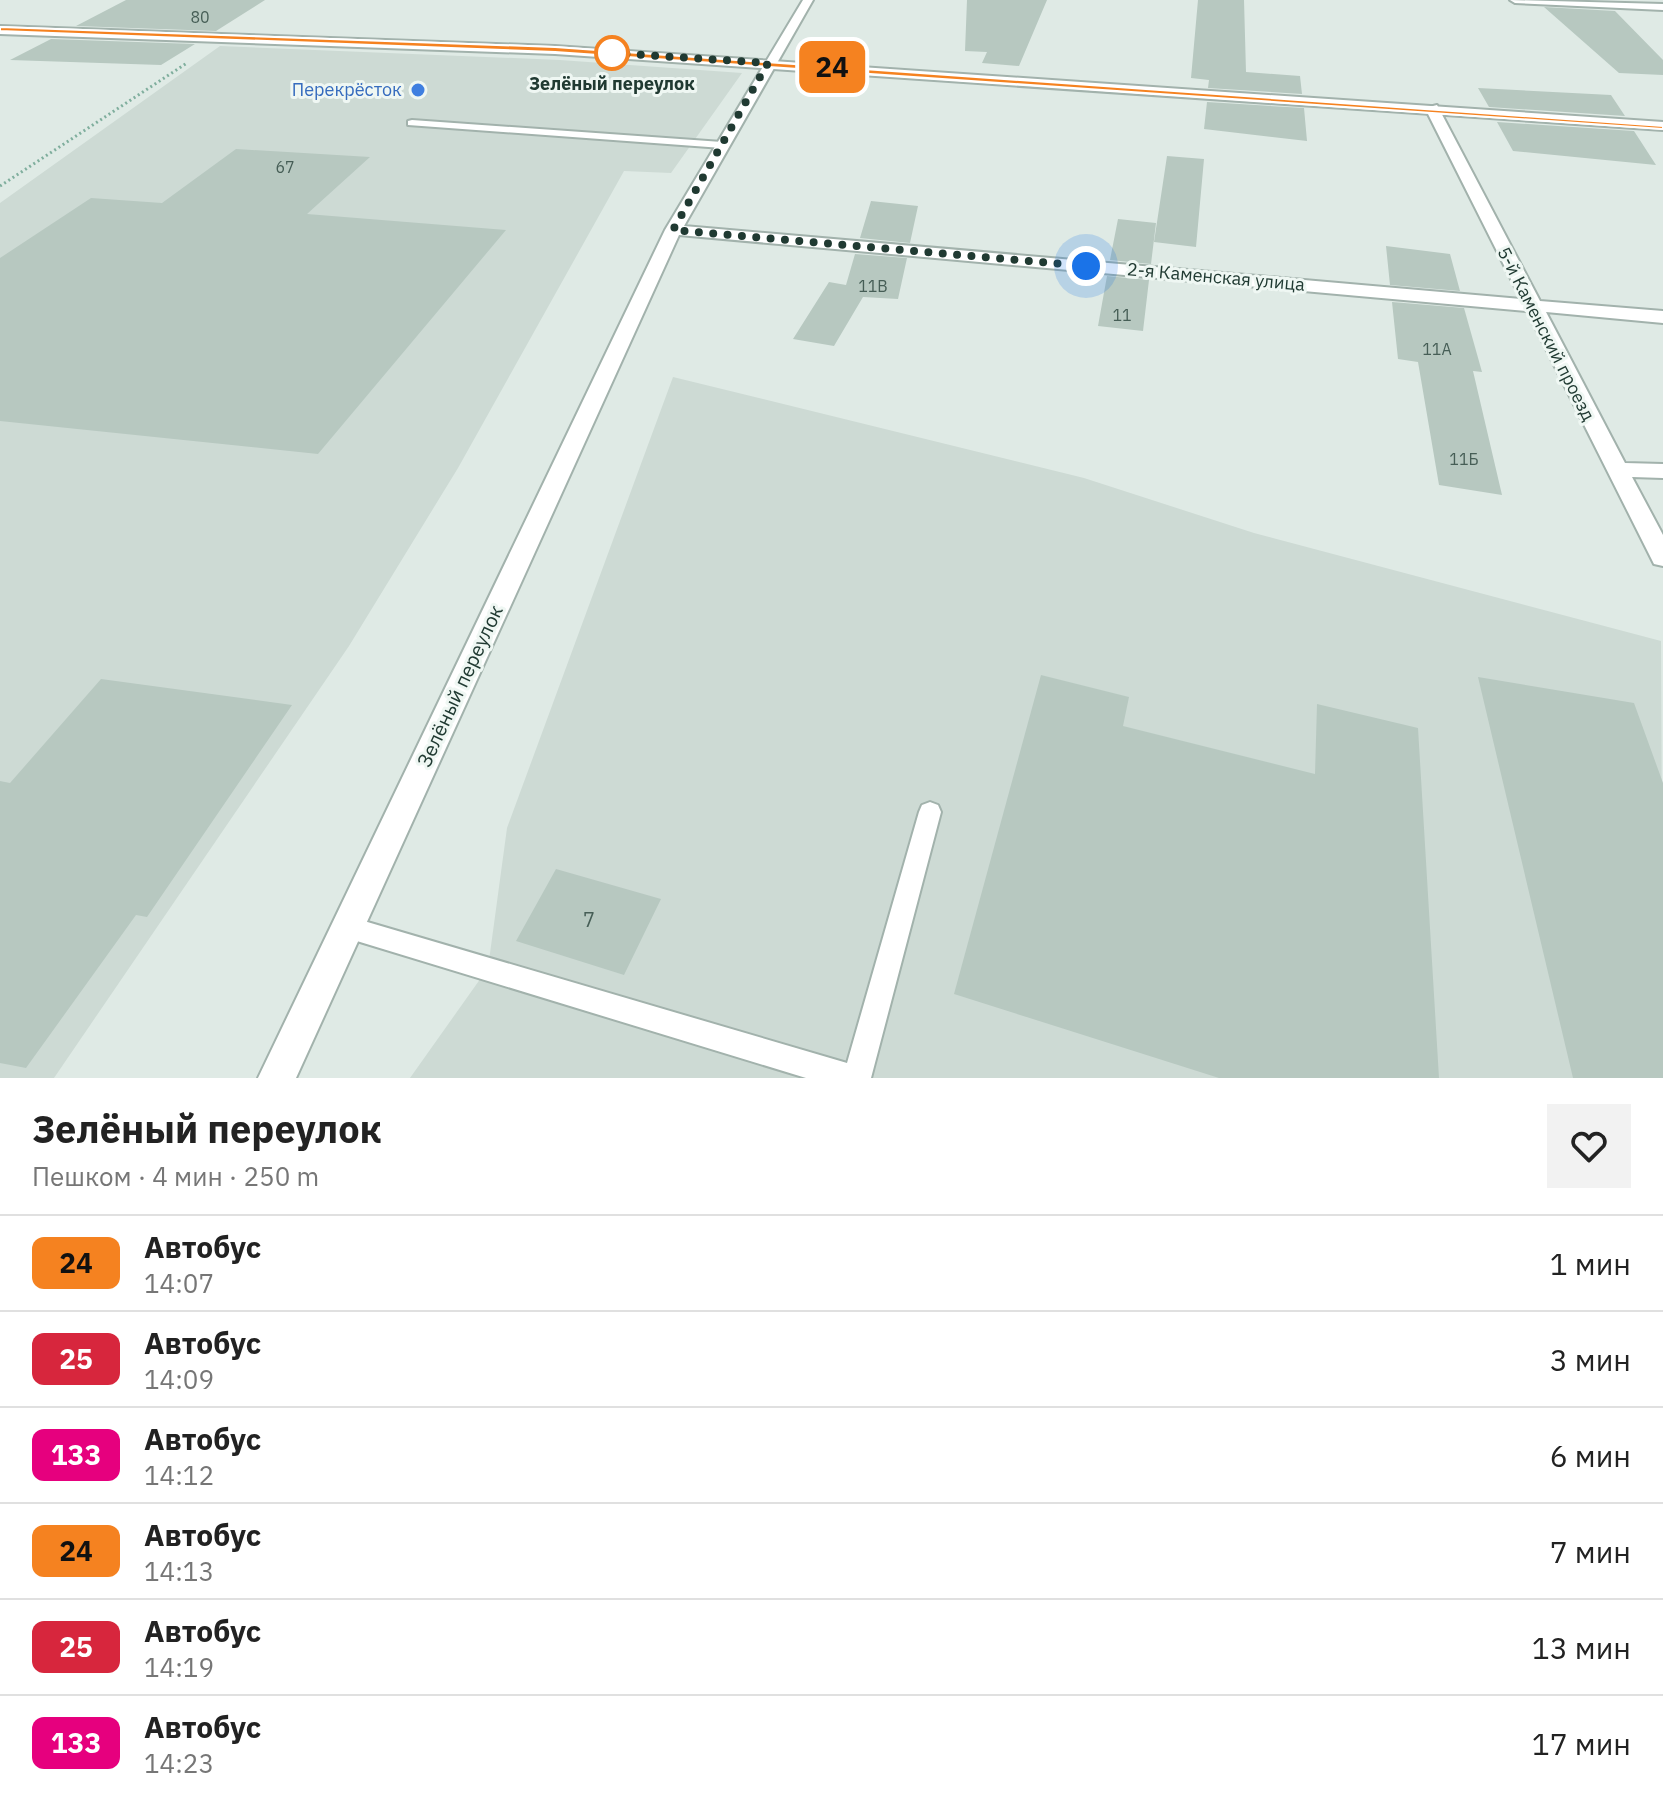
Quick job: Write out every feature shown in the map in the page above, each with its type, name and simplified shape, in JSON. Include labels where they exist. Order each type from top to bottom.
[{"type":"street","name":"Зелёный переулок","points":[[277,1078],[673,230],[768,63],[808,0]]},
{"type":"street","points":[[1515,0],[1663,7]]},
{"type":"street","points":[[0,30],[555,50],[1663,126]]},
{"type":"street","name":"5-й Каменский проезд","points":[[1432,108],[1663,558]]},
{"type":"street","name":"2-я Каменская улица","points":[[673,230],[1663,317]]},
{"type":"street","points":[[1616,469],[1663,471]]},
{"type":"lane","points":[[412,123],[722,145]]},
{"type":"lane","points":[[347,927],[854,1078],[930,812]]},
{"type":"path","points":[[0,186],[224,38]]},
{"type":"shaded area","points":[[220,46],[560,60],[742,73],[671,173],[624,171],[458,468],[349,646],[54,1078],[0,1078],[0,203]]},
{"type":"shaded area","points":[[673,377],[1084,478],[1254,533],[1661,641],[1663,1078],[410,1078],[488,968],[507,828]]},
{"type":"building","points":[[126,0],[265,0],[216,31],[76,26]]},
{"type":"building","points":[[967,0],[1047,0],[1019,66],[982,63],[987,52],[965,51]]},
{"type":"building","points":[[1198,0],[1244,0],[1246,72],[1300,76],[1302,94],[1208,88],[1209,80],[1191,78]]},
{"type":"building","points":[[1544,7],[1615,11],[1663,60],[1663,75],[1619,73]]},
{"type":"building","points":[[51,39],[195,44],[161,65],[10,60]]},
{"type":"building","points":[[1478,88],[1611,95],[1625,116],[1489,107]]},
{"type":"building","points":[[1207,102],[1304,108],[1307,141],[1204,129]]},
{"type":"building","points":[[1497,122],[1634,131],[1656,165],[1513,151]]},
{"type":"building","points":[[236,149],[370,157],[307,214],[506,230],[318,454],[0,421],[0,258],[91,198],[162,203]]},
{"type":"building","points":[[1167,156],[1204,159],[1196,247],[1154,242]]},
{"type":"building","points":[[871,201],[918,206],[910,243],[860,238]]},
{"type":"building","points":[[1118,219],[1156,223],[1151,264],[1110,260]]},
{"type":"building","points":[[1386,246],[1450,254],[1460,291],[1390,285]]},
{"type":"building","points":[[855,254],[907,258],[898,299],[863,297],[834,346],[793,339],[829,282],[846,285]]},
{"type":"building","points":[[1107,276],[1149,280],[1143,331],[1098,326]]},
{"type":"building","points":[[1392,302],[1464,308],[1482,372],[1473,371],[1502,495],[1439,485],[1418,362],[1398,359]]},
{"type":"building","points":[[1041,675],[1129,697],[1123,726],[1315,774],[1317,704],[1418,728],[1439,1078],[1219,1078],[954,994]]},
{"type":"building","points":[[1478,677],[1634,703],[1663,783],[1663,1078],[1573,1078]]},
{"type":"building","points":[[101,679],[292,705],[147,917],[136,915],[26,1068],[0,1063],[0,781],[10,783]]},
{"type":"building","points":[[556,869],[661,899],[624,975],[516,941]]},
{"type":"bus line","name":"24","points":[[0,30],[555,50],[1663,126]]},
{"type":"place","name":"Зелёный переулок","points":[[612,53]]},
{"type":"place","name":"Перекрёсток","points":[[418,90]]},
{"type":"route","points":[[612,53],[768,63],[673,230],[1086,266]]}]
